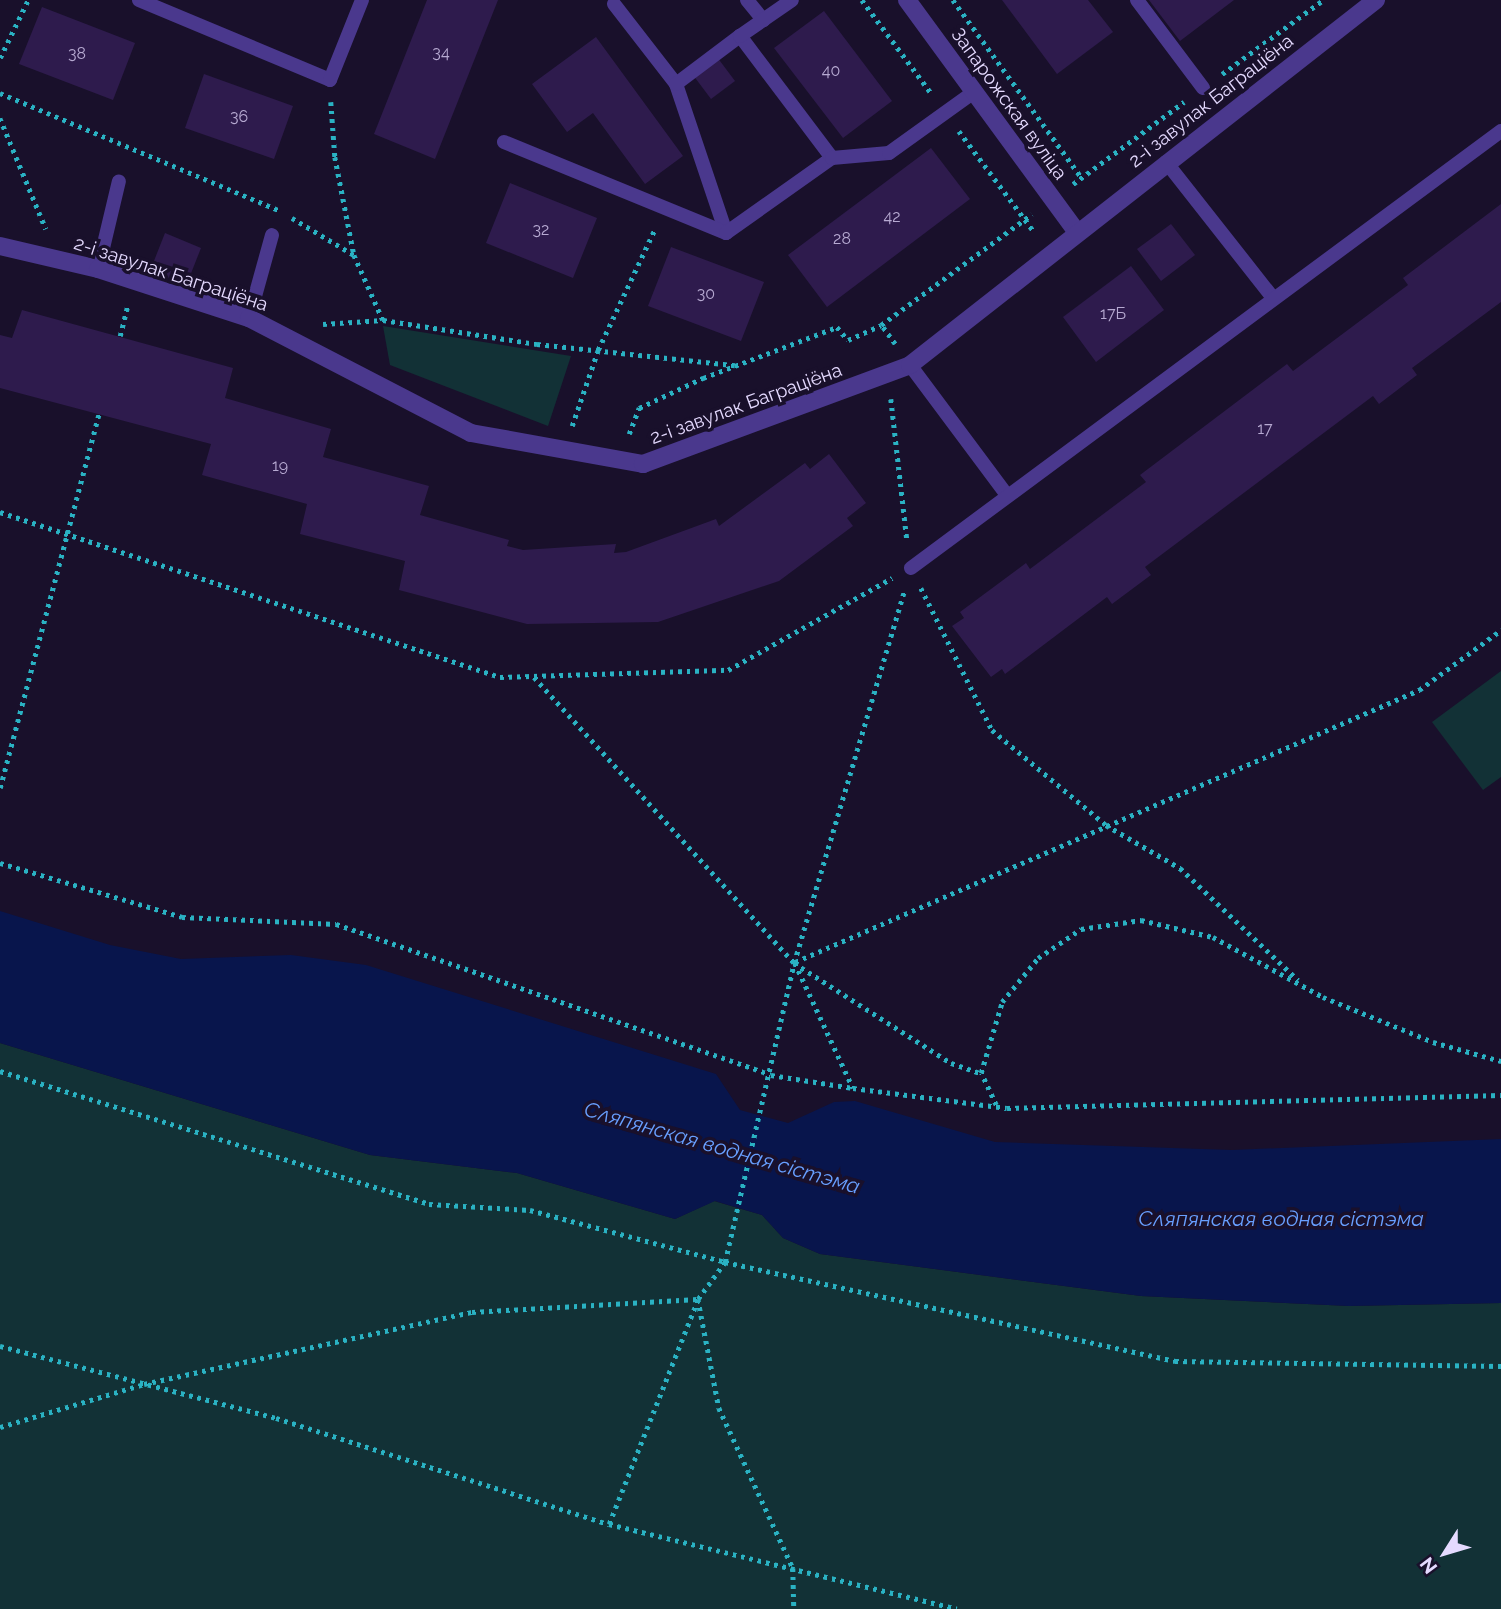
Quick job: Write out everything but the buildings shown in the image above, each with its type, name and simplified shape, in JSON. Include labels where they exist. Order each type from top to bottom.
[{"type":"street","name":"Запарожская вуліца","points":[[907,0],[1077,232]]},
{"type":"street","name":"2-і завулак Баграціёна","points":[[0,246],[98,269],[249,318],[471,433],[643,464],[910,365],[1376,0]]},
{"type":"lane","points":[[139,0],[330,80],[362,0]]},
{"type":"lane","points":[[747,0],[763,20]]},
{"type":"lane","points":[[676,84],[792,0]]},
{"type":"lane","points":[[1137,0],[1203,88]]},
{"type":"lane","points":[[614,4],[676,84],[726,233]]},
{"type":"lane","points":[[740,36],[832,158]]},
{"type":"lane","points":[[726,233],[832,158],[889,153],[974,92]]},
{"type":"lane","points":[[911,568],[1006,494],[1501,131]]},
{"type":"lane","points":[[504,142],[726,233]]},
{"type":"lane","points":[[1166,162],[1273,298]]},
{"type":"lane","points":[[98,269],[119,181]]},
{"type":"lane","points":[[249,318],[272,235]]},
{"type":"lane","points":[[910,365],[1006,494]]},
{"type":"path","points":[[0,58],[28,0]]},
{"type":"path","points":[[953,0],[1081,177]]},
{"type":"path","points":[[619,435],[632,433],[639,408],[738,365],[837,327],[848,340],[881,325],[1323,0]]},
{"type":"path","points":[[330,80],[335,157],[354,256],[383,320]]},
{"type":"path","points":[[0,93],[73,128],[266,202],[354,256]]},
{"type":"path","points":[[0,118],[47,221],[44,257]]},
{"type":"path","points":[[567,439],[598,350],[664,208]]},
{"type":"path","points":[[332,334],[323,324],[383,320],[598,350],[738,365]]},
{"type":"path","points":[[881,325],[910,365]]},
{"type":"path","points":[[890,389],[911,568],[992,730],[1106,825],[1180,868],[1298,980]]},
{"type":"path","points":[[0,788],[71,533],[99,414]]},
{"type":"path","points":[[0,512],[71,533],[500,677],[728,670],[911,568]]},
{"type":"path","points":[[609,1524],[698,1299],[725,1262],[771,1075],[794,962],[911,568]]},
{"type":"path","points":[[794,962],[1419,690],[1501,631]]},
{"type":"path","points":[[534,676],[794,962],[951,1063],[981,1073]]},
{"type":"path","points":[[0,863],[181,917],[336,924],[771,1075],[853,1088],[997,1105],[1501,1095]]},
{"type":"path","points":[[997,1105],[981,1073],[1002,1002],[1038,958],[1081,929],[1142,920],[1213,937],[1298,980],[1323,997],[1433,1042],[1501,1061]]},
{"type":"path","points":[[794,962],[853,1088]]},
{"type":"path","points":[[0,1071],[429,1204],[530,1210],[725,1262],[1175,1361],[1501,1366]]},
{"type":"path","points":[[0,1427],[144,1384],[472,1312],[698,1299]]},
{"type":"path","points":[[698,1299],[719,1408],[793,1568],[794,1609]]},
{"type":"path","points":[[0,1346],[276,1418],[609,1524],[957,1609]]},
{"type":"green space","points":[[383,326],[571,356],[548,426],[390,365]]},
{"type":"green space","points":[[1501,671],[1501,777],[1483,790],[1432,722]]},
{"type":"green space","points":[[0,1043],[370,1155],[517,1173],[675,1219],[714,1201],[762,1215],[783,1238],[820,1254],[1141,1296],[1349,1306],[1501,1303],[1501,1609],[0,1609]]},
{"type":"water","name":"Сляпянская водная сістэма","points":[[0,911],[110,945],[181,959],[291,955],[366,965],[716,1074],[740,1110],[788,1123],[834,1102],[855,1101],[995,1142],[1232,1150],[1501,1139],[1501,1303],[1349,1306],[1141,1296],[820,1254],[783,1238],[762,1215],[715,1201],[675,1219],[517,1173],[370,1155],[0,1043]]}]
